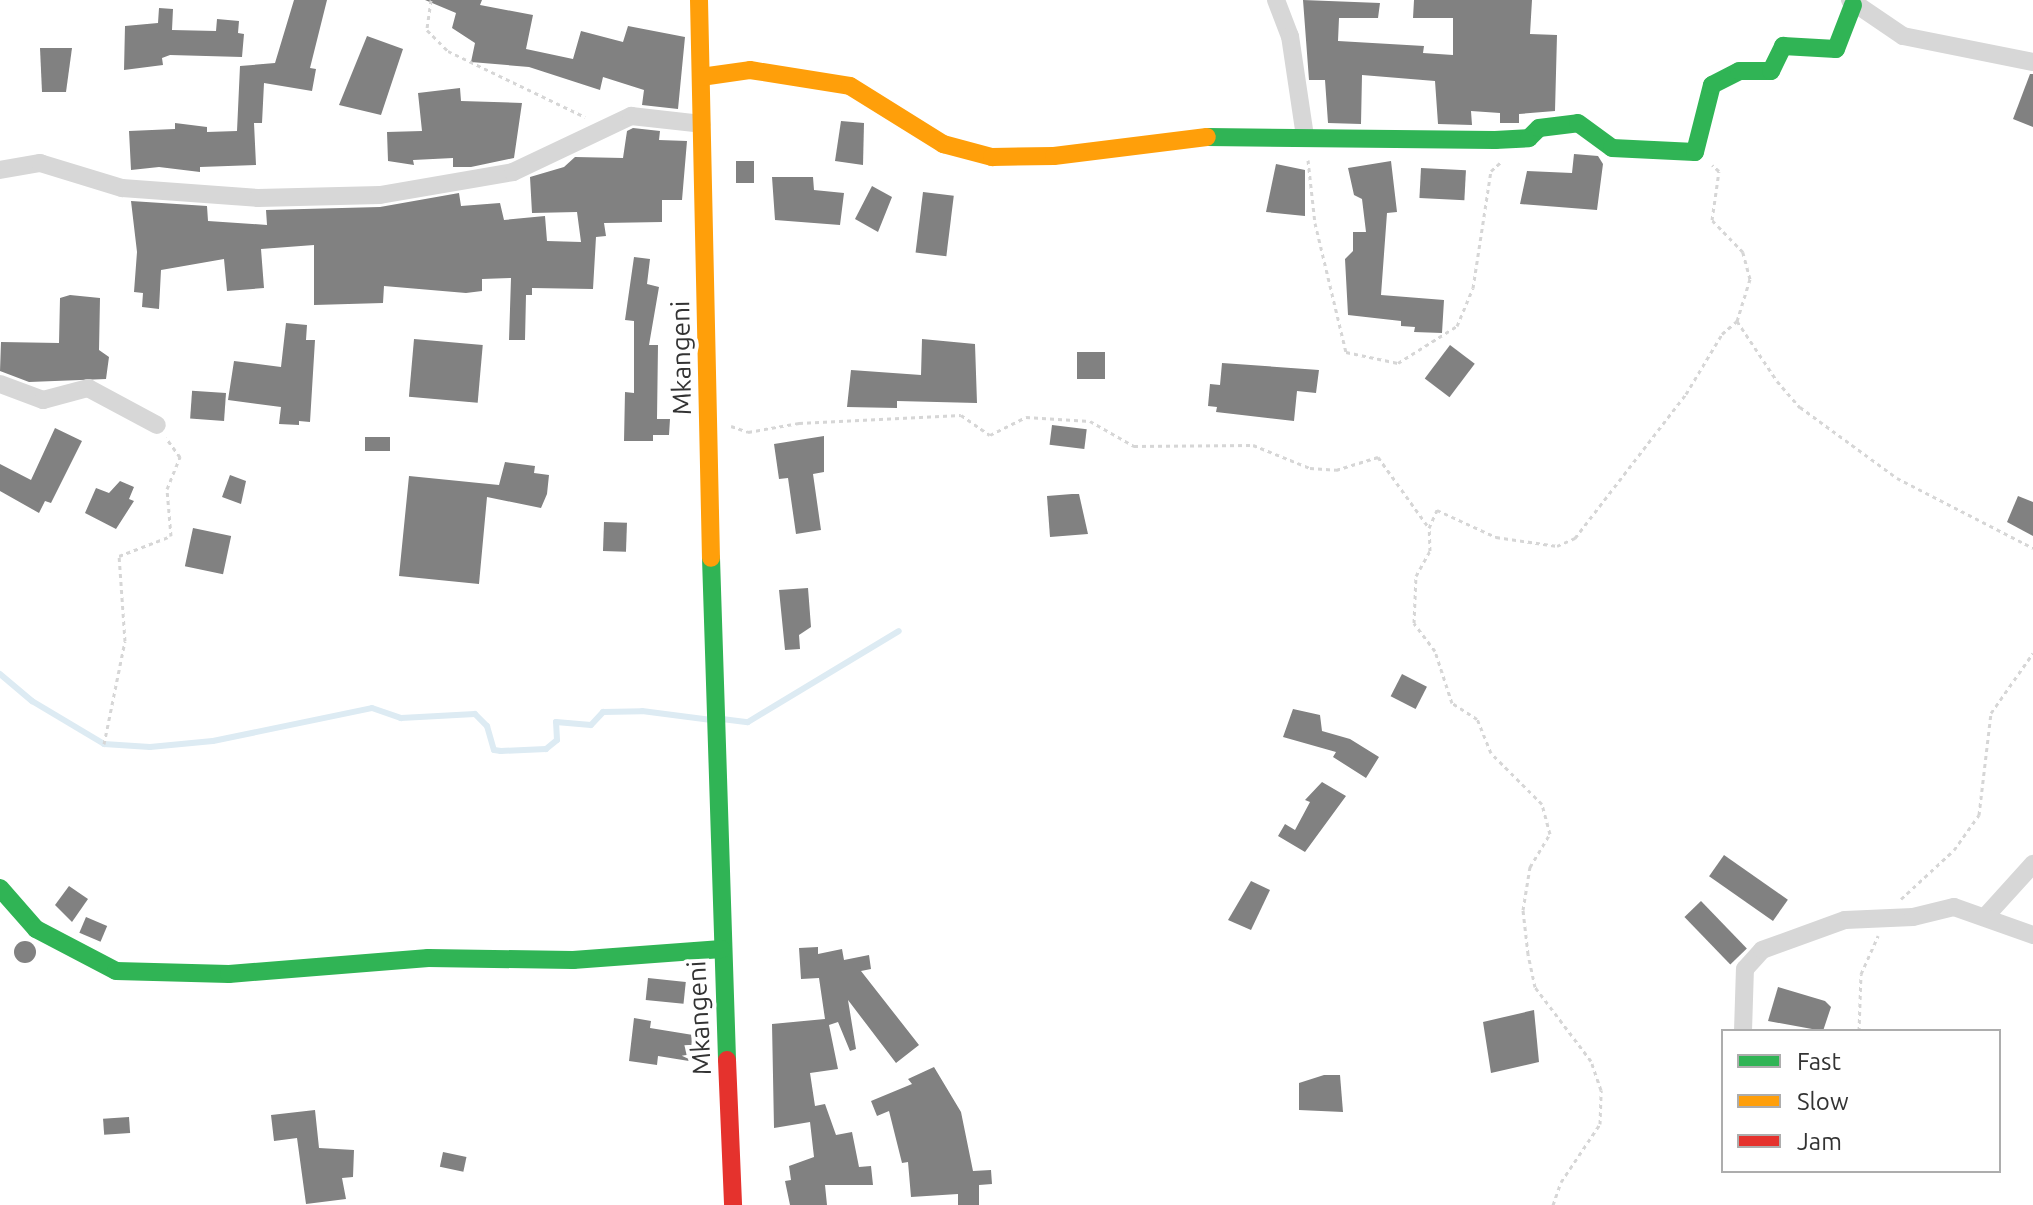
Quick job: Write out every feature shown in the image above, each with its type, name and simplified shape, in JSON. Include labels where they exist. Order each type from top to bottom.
[{"type":"street","name":"Mkangeni","points":[[699,0],[715,724],[733,1205]]},
{"type":"street","points":[[1276,0],[1290,36],[1305,136]]},
{"type":"street","points":[[701,77],[750,70],[800,74],[850,86],[943,144],[992,157],[1054,156],[1193,137],[1529,138],[1539,128],[1578,123],[1612,148],[1695,152],[1712,85],[1739,71],[1771,71],[1783,46],[1836,49],[1851,2],[1903,36],[2033,62]]},
{"type":"street","points":[[0,170],[40,163],[122,188],[258,198],[380,195],[513,172],[631,116],[702,124]]},
{"type":"street","points":[[0,384],[43,400],[88,388],[157,425]]},
{"type":"street","points":[[1985,917],[2033,864]]},
{"type":"street","points":[[0,888],[36,929],[116,971],[229,974],[428,958],[573,960],[722,949]]},
{"type":"street","points":[[1743,1029],[1745,969],[1762,950],[1845,920],[1887,918],[1954,907],[2033,935]]},
{"type":"path","points":[[431,0],[427,30],[448,51],[603,129]]},
{"type":"path","points":[[1305,136],[1315,223],[1346,352],[1398,363],[1457,326],[1473,288],[1491,171],[1529,138]]},
{"type":"path","points":[[1553,1205],[1561,1182],[1600,1124],[1601,1090],[1591,1061],[1535,987],[1528,954],[1523,910],[1530,867],[1550,834],[1542,804],[1491,753],[1477,719],[1452,703],[1435,651],[1414,623],[1416,576],[1430,551],[1429,528],[1437,510],[1496,537],[1557,546],[1575,538],[1686,394],[1722,334],[1737,321],[1750,279],[1743,252],[1712,220],[1719,171],[1695,152]]},
{"type":"path","points":[[1737,321],[1777,381],[1800,407],[1897,478],[2033,548]]},
{"type":"path","points":[[709,418],[748,432],[799,423],[961,415],[990,435],[1026,417],[1090,421],[1134,446],[1253,445],[1310,468],[1336,470],[1378,457],[1429,528]]},
{"type":"path","points":[[104,744],[125,641],[119,556],[171,536],[167,489],[180,457],[157,425]]},
{"type":"path","points":[[1859,1029],[1861,974],[1887,918],[1918,880],[1954,850],[1979,815],[1991,713],[2033,653]]},
{"type":"building","points":[[294,0],[327,0],[310,68],[316,69],[312,91],[264,83],[262,123],[254,123],[256,165],[200,167],[200,172],[159,167],[131,170],[129,131],[175,129],[175,123],[207,127],[207,132],[237,131],[240,66],[275,63]]},
{"type":"building","points":[[425,0],[482,0],[480,5],[533,15],[526,49],[573,59],[581,31],[623,42],[628,26],[685,37],[678,109],[642,105],[644,90],[603,77],[600,90],[529,67],[471,62],[475,43],[452,28],[456,13]]},
{"type":"building","points":[[1303,0],[1380,3],[1378,18],[1339,18],[1338,41],[1424,46],[1423,53],[1453,55],[1453,18],[1413,18],[1414,0],[1532,0],[1530,34],[1557,35],[1555,111],[1519,114],[1519,123],[1500,123],[1500,113],[1471,111],[1472,125],[1438,124],[1435,81],[1362,75],[1361,124],[1328,123],[1325,80],[1309,80]]},
{"type":"building","points":[[159,8],[173,9],[172,30],[216,31],[217,19],[239,21],[238,33],[244,34],[242,57],[170,55],[162,58],[163,65],[124,70],[125,26],[158,23]]},
{"type":"building","points":[[367,36],[403,49],[381,115],[339,105]]},
{"type":"building","points":[[40,48],[72,48],[66,92],[42,92]]},
{"type":"building","points":[[2030,74],[2033,74],[2033,127],[2013,119]]},
{"type":"building","points":[[460,88],[461,101],[522,103],[514,158],[471,167],[453,167],[453,158],[413,160],[414,165],[388,161],[387,132],[422,131],[418,93]]},
{"type":"building","points":[[841,121],[864,123],[863,165],[835,161]]},
{"type":"building","points":[[633,128],[660,131],[659,140],[687,141],[682,200],[662,200],[662,222],[604,223],[606,236],[596,237],[593,289],[532,288],[532,295],[526,295],[525,340],[509,340],[511,278],[482,279],[482,291],[466,293],[384,286],[383,303],[314,305],[314,245],[261,249],[264,288],[227,291],[224,259],[161,270],[159,309],[142,307],[143,293],[134,292],[137,252],[131,201],[207,206],[208,221],[267,225],[266,210],[380,207],[459,193],[461,206],[500,203],[504,220],[545,216],[547,241],[581,242],[577,212],[532,213],[530,177],[564,167],[575,157],[623,158],[627,131]]},
{"type":"building","points":[[1574,154],[1598,156],[1603,164],[1597,210],[1520,204],[1527,171],[1572,173]]},
{"type":"building","points":[[736,161],[754,161],[754,183],[736,183]]},
{"type":"building","points":[[1391,161],[1397,212],[1387,213],[1381,295],[1444,300],[1442,333],[1414,332],[1415,327],[1401,326],[1401,321],[1348,315],[1345,259],[1353,251],[1353,232],[1366,232],[1362,199],[1354,195],[1348,168]]},
{"type":"building","points":[[1276,164],[1305,170],[1305,216],[1266,212]]},
{"type":"building","points":[[1421,168],[1466,170],[1464,200],[1419,198]]},
{"type":"building","points":[[772,177],[813,177],[814,190],[844,193],[840,225],[775,220]]},
{"type":"building","points":[[872,186],[892,197],[878,232],[855,219]]},
{"type":"building","points":[[923,192],[954,196],[946,256],[916,253]]},
{"type":"building","points":[[634,257],[650,259],[647,284],[659,287],[649,345],[658,345],[657,419],[670,419],[669,435],[653,435],[653,441],[624,441],[625,392],[634,393],[634,321],[625,320]]},
{"type":"building","points":[[70,295],[100,298],[99,350],[109,357],[106,379],[29,382],[0,371],[1,342],[59,343],[60,298]]},
{"type":"building","points":[[286,323],[307,325],[306,340],[315,340],[310,422],[299,421],[299,425],[279,424],[281,407],[228,400],[234,361],[281,367]]},
{"type":"building","points":[[414,339],[483,345],[478,403],[409,397]]},
{"type":"building","points":[[922,339],[975,344],[977,403],[897,401],[897,408],[847,407],[851,370],[921,375]]},
{"type":"building","points":[[1450,345],[1475,364],[1449,397],[1425,379]]},
{"type":"building","points":[[1077,352],[1105,352],[1105,379],[1077,379]]},
{"type":"building","points":[[1222,363],[1319,370],[1316,393],[1297,391],[1294,421],[1216,412],[1217,407],[1208,406],[1210,384],[1220,385]]},
{"type":"building","points":[[192,391],[226,393],[224,421],[190,419]]},
{"type":"building","points":[[1052,425],[1087,429],[1084,449],[1050,445]]},
{"type":"building","points":[[55,428],[82,441],[51,503],[45,501],[39,513],[0,491],[0,464],[31,480]]},
{"type":"building","points":[[824,436],[824,472],[813,474],[821,530],[796,534],[788,478],[779,479],[774,444]]},
{"type":"building","points":[[365,437],[390,437],[390,451],[365,451]]},
{"type":"building","points":[[505,462],[535,466],[534,473],[549,475],[547,494],[541,508],[487,497],[479,584],[399,576],[409,476],[499,485]]},
{"type":"building","points":[[230,475],[246,481],[241,504],[222,497]]},
{"type":"building","points":[[120,481],[134,487],[129,499],[134,501],[116,529],[85,513],[96,488],[109,493]]},
{"type":"building","points":[[1079,494],[1088,534],[1050,537],[1047,496]]},
{"type":"building","points":[[2018,496],[2033,502],[2033,536],[2007,522]]},
{"type":"building","points":[[604,522],[627,523],[626,552],[603,551]]},
{"type":"building","points":[[193,528],[231,536],[223,574],[185,566]]},
{"type":"building","points":[[808,588],[811,627],[799,635],[800,649],[785,650],[779,590]]},
{"type":"building","points":[[1402,674],[1427,687],[1416,709],[1391,696]]},
{"type":"building","points":[[1293,709],[1320,715],[1322,731],[1350,739],[1379,757],[1366,778],[1333,757],[1336,752],[1283,737]]},
{"type":"building","points":[[1322,782],[1346,796],[1305,852],[1278,836],[1285,824],[1295,830],[1310,802],[1305,800]]},
{"type":"building","points":[[1724,855],[1788,900],[1773,921],[1709,876]]},
{"type":"building","points":[[1251,881],[1270,890],[1251,930],[1228,920]]},
{"type":"building","points":[[69,886],[88,899],[72,922],[55,905]]},
{"type":"building","points":[[1701,901],[1747,948],[1730,964],[1684,917]]},
{"type":"building","points":[[86,917],[107,926],[101,942],[79,933]]},
{"type":"building","points":[[25,941],[33,944],[36,952],[33,960],[25,963],[17,960],[14,952],[17,944]]},
{"type":"building","points":[[818,947],[818,954],[842,949],[844,960],[869,955],[871,969],[861,971],[919,1045],[896,1063],[848,1000],[856,1049],[850,1051],[838,1022],[829,1025],[838,1069],[810,1073],[815,1106],[825,1104],[836,1135],[852,1132],[859,1167],[871,1166],[873,1185],[825,1185],[827,1205],[790,1205],[785,1181],[791,1180],[789,1166],[814,1157],[810,1122],[774,1128],[772,1024],[825,1019],[819,978],[801,979],[799,948]]},
{"type":"building","points":[[648,978],[686,982],[683,1004],[646,1000]]},
{"type":"building","points":[[1778,987],[1825,1001],[1831,1007],[1824,1029],[1768,1021]]},
{"type":"building","points":[[1534,1010],[1539,1062],[1491,1073],[1483,1022]]},
{"type":"building","points":[[634,1018],[651,1021],[650,1028],[693,1035],[689,1061],[658,1056],[657,1065],[629,1061]]},
{"type":"building","points":[[934,1067],[961,1112],[973,1171],[991,1170],[992,1184],[979,1185],[979,1205],[958,1205],[958,1194],[911,1197],[908,1162],[902,1163],[889,1111],[877,1116],[871,1101],[912,1084],[908,1079]]},
{"type":"building","points":[[1324,1075],[1340,1075],[1343,1112],[1299,1110],[1299,1083]]},
{"type":"building","points":[[315,1110],[319,1148],[354,1150],[353,1177],[342,1178],[346,1199],[306,1204],[297,1138],[274,1141],[271,1115]]},
{"type":"building","points":[[129,1117],[130,1133],[104,1135],[103,1119]]},
{"type":"building","points":[[443,1152],[466,1157],[463,1172],[440,1167]]},
{"type":"waterway","points":[[722,719],[748,722],[899,631]]},
{"type":"waterway","points":[[0,674],[32,701],[104,744],[150,747],[213,741],[372,708],[401,718],[475,714],[487,726],[494,750],[501,751],[546,749],[557,740],[556,722],[591,725],[603,712],[642,711],[711,720]]},
{"type":"traffic: fast","points":[[1207,137],[1495,140],[1529,138],[1539,128],[1578,123],[1612,148],[1695,152],[1712,85],[1739,71],[1771,71],[1783,46],[1836,49],[1853,5]]},
{"type":"traffic: fast","points":[[711,558],[727,1060]]},
{"type":"traffic: fast","points":[[0,888],[36,929],[116,971],[229,974],[428,958],[573,960],[722,949]]},
{"type":"traffic: slow","points":[[699,0],[711,558]]},
{"type":"traffic: slow","points":[[701,77],[750,70],[850,86],[943,144],[992,157],[1054,156],[1207,137]]},
{"type":"traffic: jam","points":[[727,1060],[733,1205]]}]
